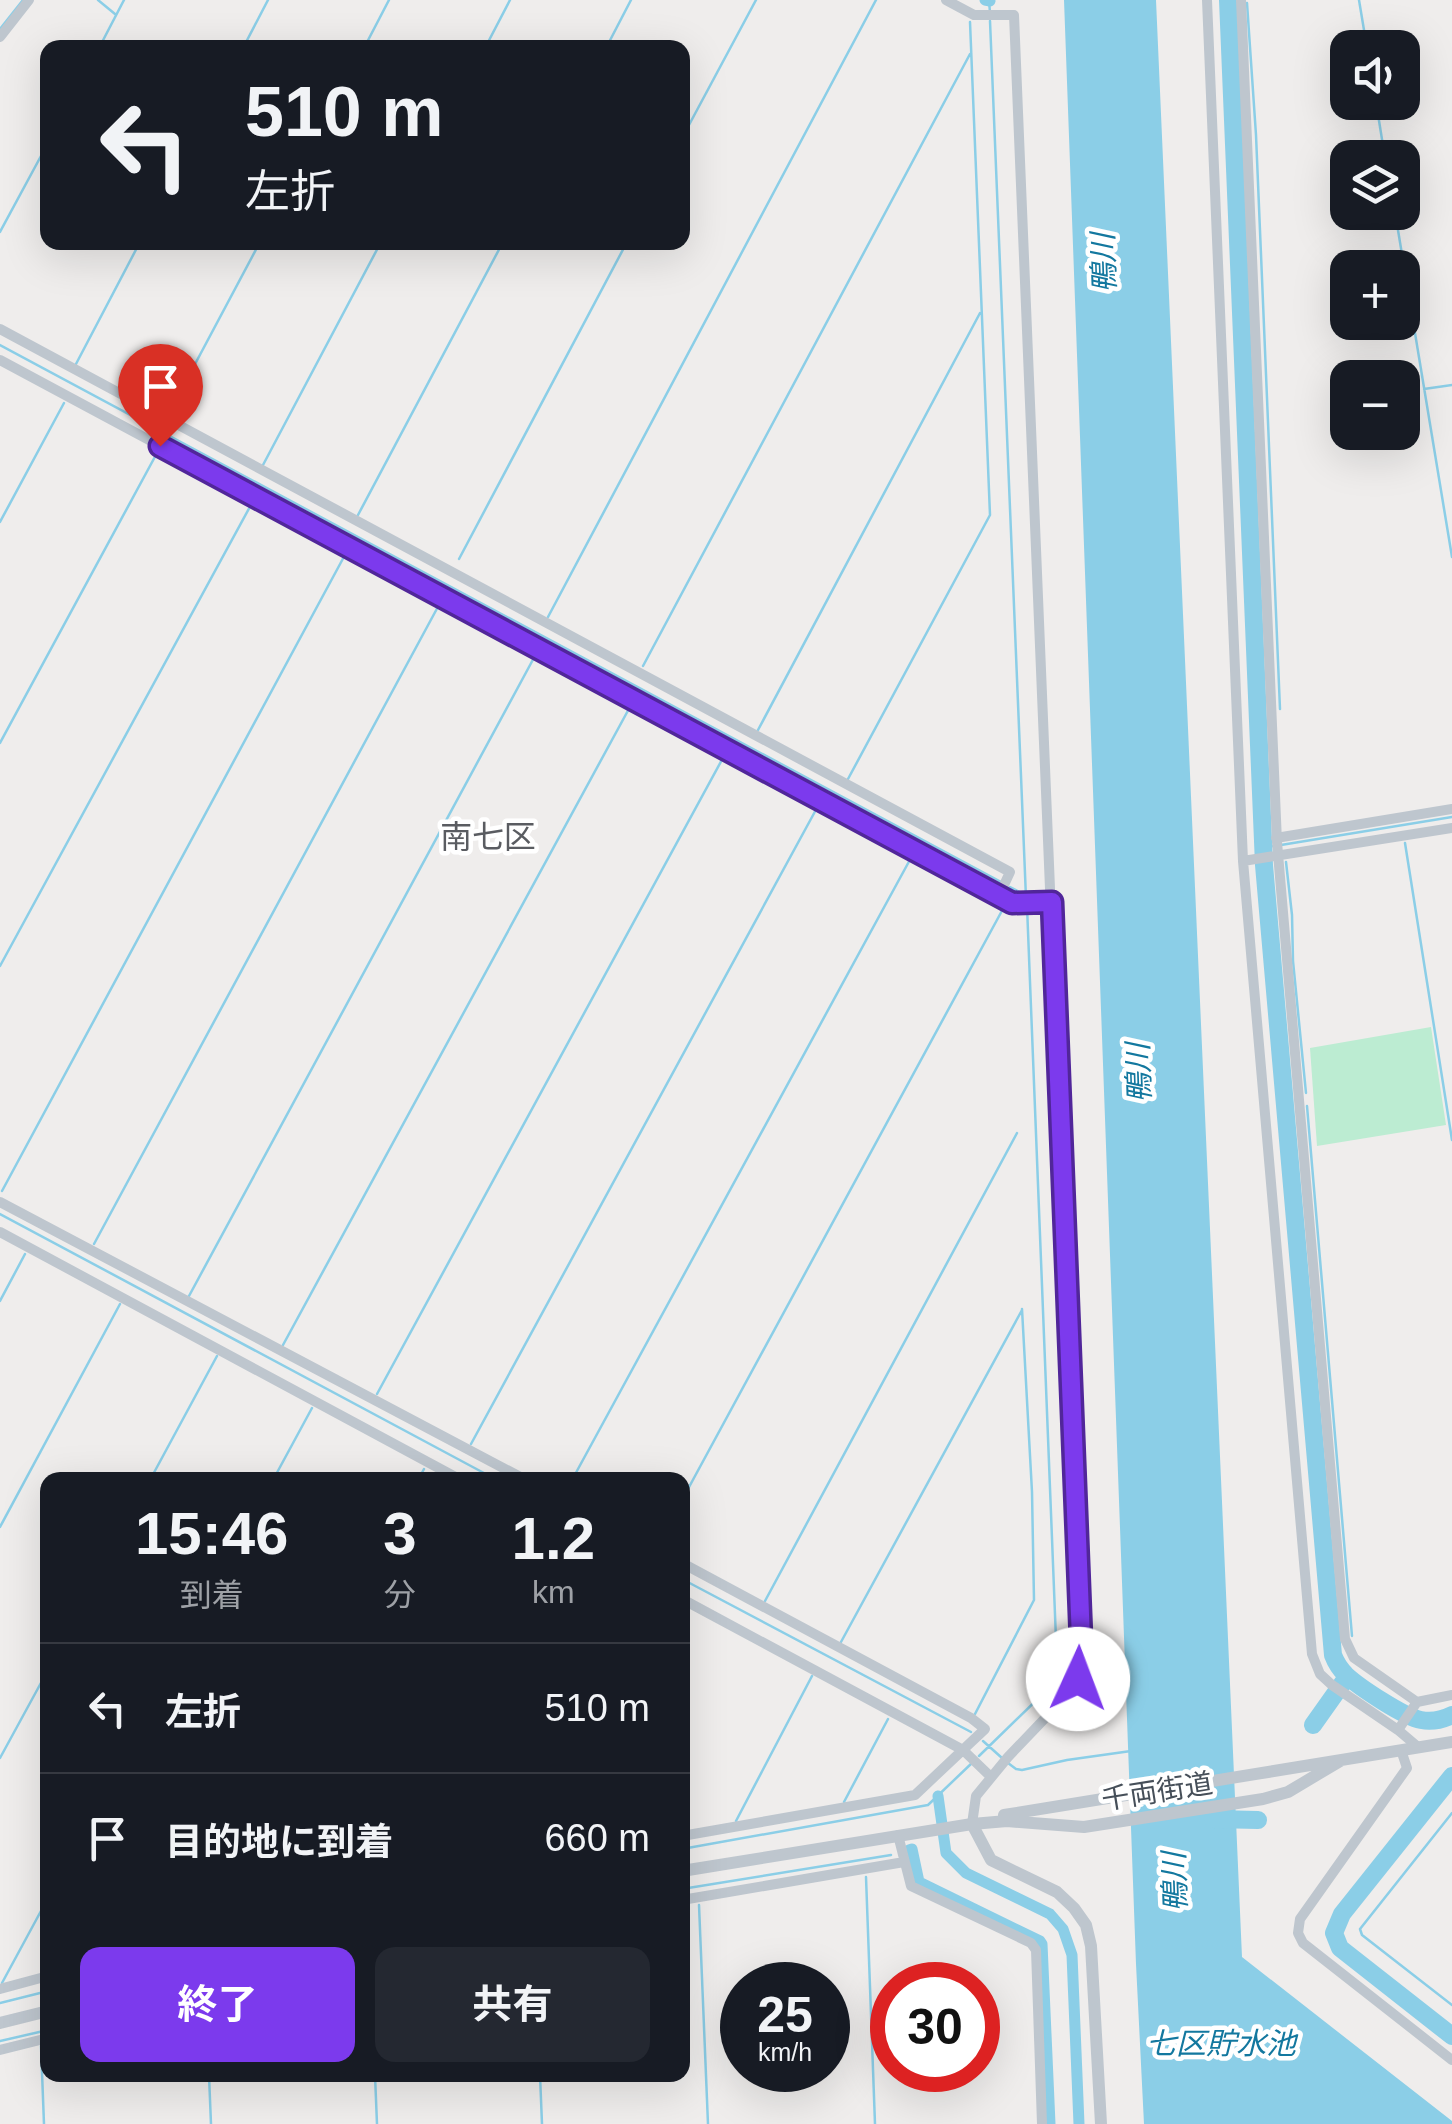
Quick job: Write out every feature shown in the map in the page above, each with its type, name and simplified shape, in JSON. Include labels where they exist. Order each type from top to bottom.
[{"type":"street","points":[[0,37],[28,0]]},
{"type":"street","points":[[946,0],[974,15],[1014,15],[1082,1665],[1072,1690],[1005,1760],[987,1773],[976,1796],[972,1824],[991,1860],[1058,1892],[1086,1926],[1092,1946],[1101,2124]]},
{"type":"street","points":[[1207,0],[1243,861],[1312,1654],[1320,1674],[1332,1685],[1401,1726],[1418,1748]]},
{"type":"street","points":[[1241,0],[1272,850],[1344,1640],[1354,1658],[1415,1705]]},
{"type":"street","points":[[0,329],[994,863],[1010,872],[1003,888]]},
{"type":"street","points":[[0,360],[1003,888],[1015,902],[1048,902]]},
{"type":"street","points":[[1243,861],[1272,850],[1452,809]]},
{"type":"street","points":[[1272,850],[1452,828]]},
{"type":"street","points":[[0,1202],[511,1472]]},
{"type":"street","points":[[0,1232],[446,1472]]},
{"type":"street","points":[[690,1568],[976,1720],[985,1729],[965,1752],[915,1795],[690,1835]]},
{"type":"street","points":[[690,1604],[965,1752],[987,1773]]},
{"type":"street","points":[[1401,1726],[1415,1705],[1452,1695]]},
{"type":"street","name":"千両街道","points":[[972,1824],[1000,1816],[1452,1742]]},
{"type":"street","points":[[1401,1750],[1407,1768],[1300,1919],[1298,1933],[1304,1943],[1452,2060]]},
{"type":"street","name":"千両街道","points":[[690,1871],[955,1826],[1007,1821],[1084,1827],[1263,1799],[1288,1792],[1340,1762]]},
{"type":"street","points":[[898,1836],[911,1886],[1031,1943],[1036,1950],[1042,2124]]},
{"type":"street","points":[[690,1899],[904,1862]]},
{"type":"street","points":[[0,1988],[40,1978]]},
{"type":"street","points":[[0,2023],[40,2013]]},
{"type":"street","points":[[0,2050],[40,2040]]},
{"type":"green space","points":[[1431,1027],[1446,1125],[1317,1146],[1310,1048]]},
{"type":"water","points":[[1064,0],[1156,0],[1242,1957],[1452,2124],[1144,2124]]},
{"type":"waterway","points":[[0,29],[23,0]]},
{"type":"waterway","points":[[98,0],[115,14]]},
{"type":"waterway","points":[[103,40],[124,0]]},
{"type":"waterway","points":[[247,40],[268,0]]},
{"type":"waterway","points":[[368,40],[389,0]]},
{"type":"waterway","points":[[489,40],[510,0]]},
{"type":"waterway","points":[[610,40],[631,0]]},
{"type":"waterway","points":[[690,123],[756,0]]},
{"type":"waterway","points":[[548,617],[876,0]]},
{"type":"waterway","points":[[985,0],[990,1]]},
{"type":"waterway","points":[[989,0],[990,13]]},
{"type":"waterway","points":[[1228,0],[1264,865],[1333,1655],[1352,1680],[1404,1713],[1429,1721],[1452,1715]]},
{"type":"waterway","points":[[1359,0],[1364,30]]},
{"type":"waterway","points":[[1247,3],[1280,709]]},
{"type":"waterway","points":[[990,21],[1026,898]]},
{"type":"waterway","points":[[848,779],[990,515],[970,22]]},
{"type":"waterway","points":[[643,666],[970,54]]},
{"type":"waterway","points":[[1379,120],[1382,140]]},
{"type":"waterway","points":[[0,232],[40,158]]},
{"type":"waterway","points":[[1398,230],[1452,557]]},
{"type":"waterway","points":[[76,364],[136,250]]},
{"type":"waterway","points":[[169,413],[256,250]]},
{"type":"waterway","points":[[263,465],[377,250]]},
{"type":"waterway","points":[[358,515],[499,250]]},
{"type":"waterway","points":[[459,559],[623,250]]},
{"type":"waterway","points":[[758,730],[980,313]]},
{"type":"waterway","points":[[0,345],[1003,883]]},
{"type":"waterway","points":[[1424,389],[1452,385]]},
{"type":"waterway","points":[[0,522],[64,403]]},
{"type":"waterway","points":[[0,743],[157,453]]},
{"type":"waterway","points":[[0,966],[252,503]]},
{"type":"waterway","points":[[2,1191],[346,553]]},
{"type":"waterway","points":[[94,1244],[440,603]]},
{"type":"waterway","points":[[189,1296],[536,654]]},
{"type":"waterway","points":[[283,1345],[631,705]]},
{"type":"waterway","points":[[377,1394],[724,756]]},
{"type":"waterway","points":[[471,1444],[818,806]]},
{"type":"waterway","points":[[1281,845],[1452,817]]},
{"type":"waterway","points":[[1405,843],[1452,1140]]},
{"type":"waterway","points":[[1263,848],[1273,846]]},
{"type":"waterway","points":[[576,1472],[912,856]]},
{"type":"waterway","points":[[1286,862],[1306,1093]]},
{"type":"waterway","points":[[1010,887],[1025,895]]},
{"type":"waterway","points":[[979,1756],[1049,1688],[1057,1665],[1027,906]]},
{"type":"waterway","points":[[690,1485],[1004,907]]},
{"type":"waterway","points":[[1307,1106],[1352,1636]]},
{"type":"waterway","points":[[765,1601],[1017,1133]]},
{"type":"waterway","points":[[0,1214],[482,1472]]},
{"type":"waterway","points":[[0,1301],[25,1254]]},
{"type":"waterway","points":[[0,1527],[120,1304]]},
{"type":"waterway","points":[[975,1714],[1034,1600],[1022,1309]]},
{"type":"waterway","points":[[841,1642],[1022,1310]]},
{"type":"waterway","points":[[154,1472],[217,1356]]},
{"type":"waterway","points":[[277,1472],[312,1408]]},
{"type":"waterway","points":[[690,1583],[971,1732]]},
{"type":"waterway","points":[[1348,1677],[1350,1668]]},
{"type":"waterway","points":[[736,1821],[812,1676]]},
{"type":"waterway","points":[[1313,1725],[1347,1677]]},
{"type":"waterway","points":[[0,1758],[40,1685]]},
{"type":"waterway","points":[[844,1802],[888,1719]]},
{"type":"waterway","points":[[983,1741],[1002,1758]]},
{"type":"waterway","points":[[1008,1763],[1022,1770],[1131,1751]]},
{"type":"waterway","points":[[690,1848],[928,1805],[973,1762]]},
{"type":"waterway","points":[[1452,1776],[1342,1914],[1334,1933],[1340,1948],[1452,2036]]},
{"type":"waterway","points":[[938,1796],[946,1853],[966,1873],[1050,1914],[1063,1929],[1072,1955],[1079,2124]]},
{"type":"waterway","points":[[1452,1813],[1360,1929],[1362,1935],[1452,2005]]},
{"type":"waterway","points":[[1213,1819],[1258,1820]]},
{"type":"waterway","points":[[909,1850],[912,1849],[919,1882],[1042,1944],[1050,2124]]},
{"type":"waterway","points":[[690,1888],[891,1855]]},
{"type":"waterway","points":[[866,1877],[875,2124]]},
{"type":"waterway","points":[[699,1905],[708,2124]]},
{"type":"waterway","points":[[2,1983],[40,1913]]},
{"type":"waterway","points":[[0,2003],[40,1993]]},
{"type":"waterway","points":[[0,2041],[40,2032]]},
{"type":"waterway","points":[[42,2082],[44,2124]]},
{"type":"waterway","points":[[209,2082],[211,2124]]},
{"type":"waterway","points":[[375,2082],[377,2124]]},
{"type":"waterway","points":[[540,2082],[542,2124]]},
{"type":"district","name":"南七区","points":[[488,837]]},
{"type":"route","points":[[160,446],[1012,903],[1052,902],[1082,1665],[1078,1679]]},
{"type":"water label","name":"鴨川","points":[[1104,263]]},
{"type":"water label","name":"鴨川","points":[[1139,1073]]},
{"type":"water label","name":"鴨川","points":[[1175,1882]]},
{"type":"water label","name":"七区貯水池","points":[[1221,2044]]}]
